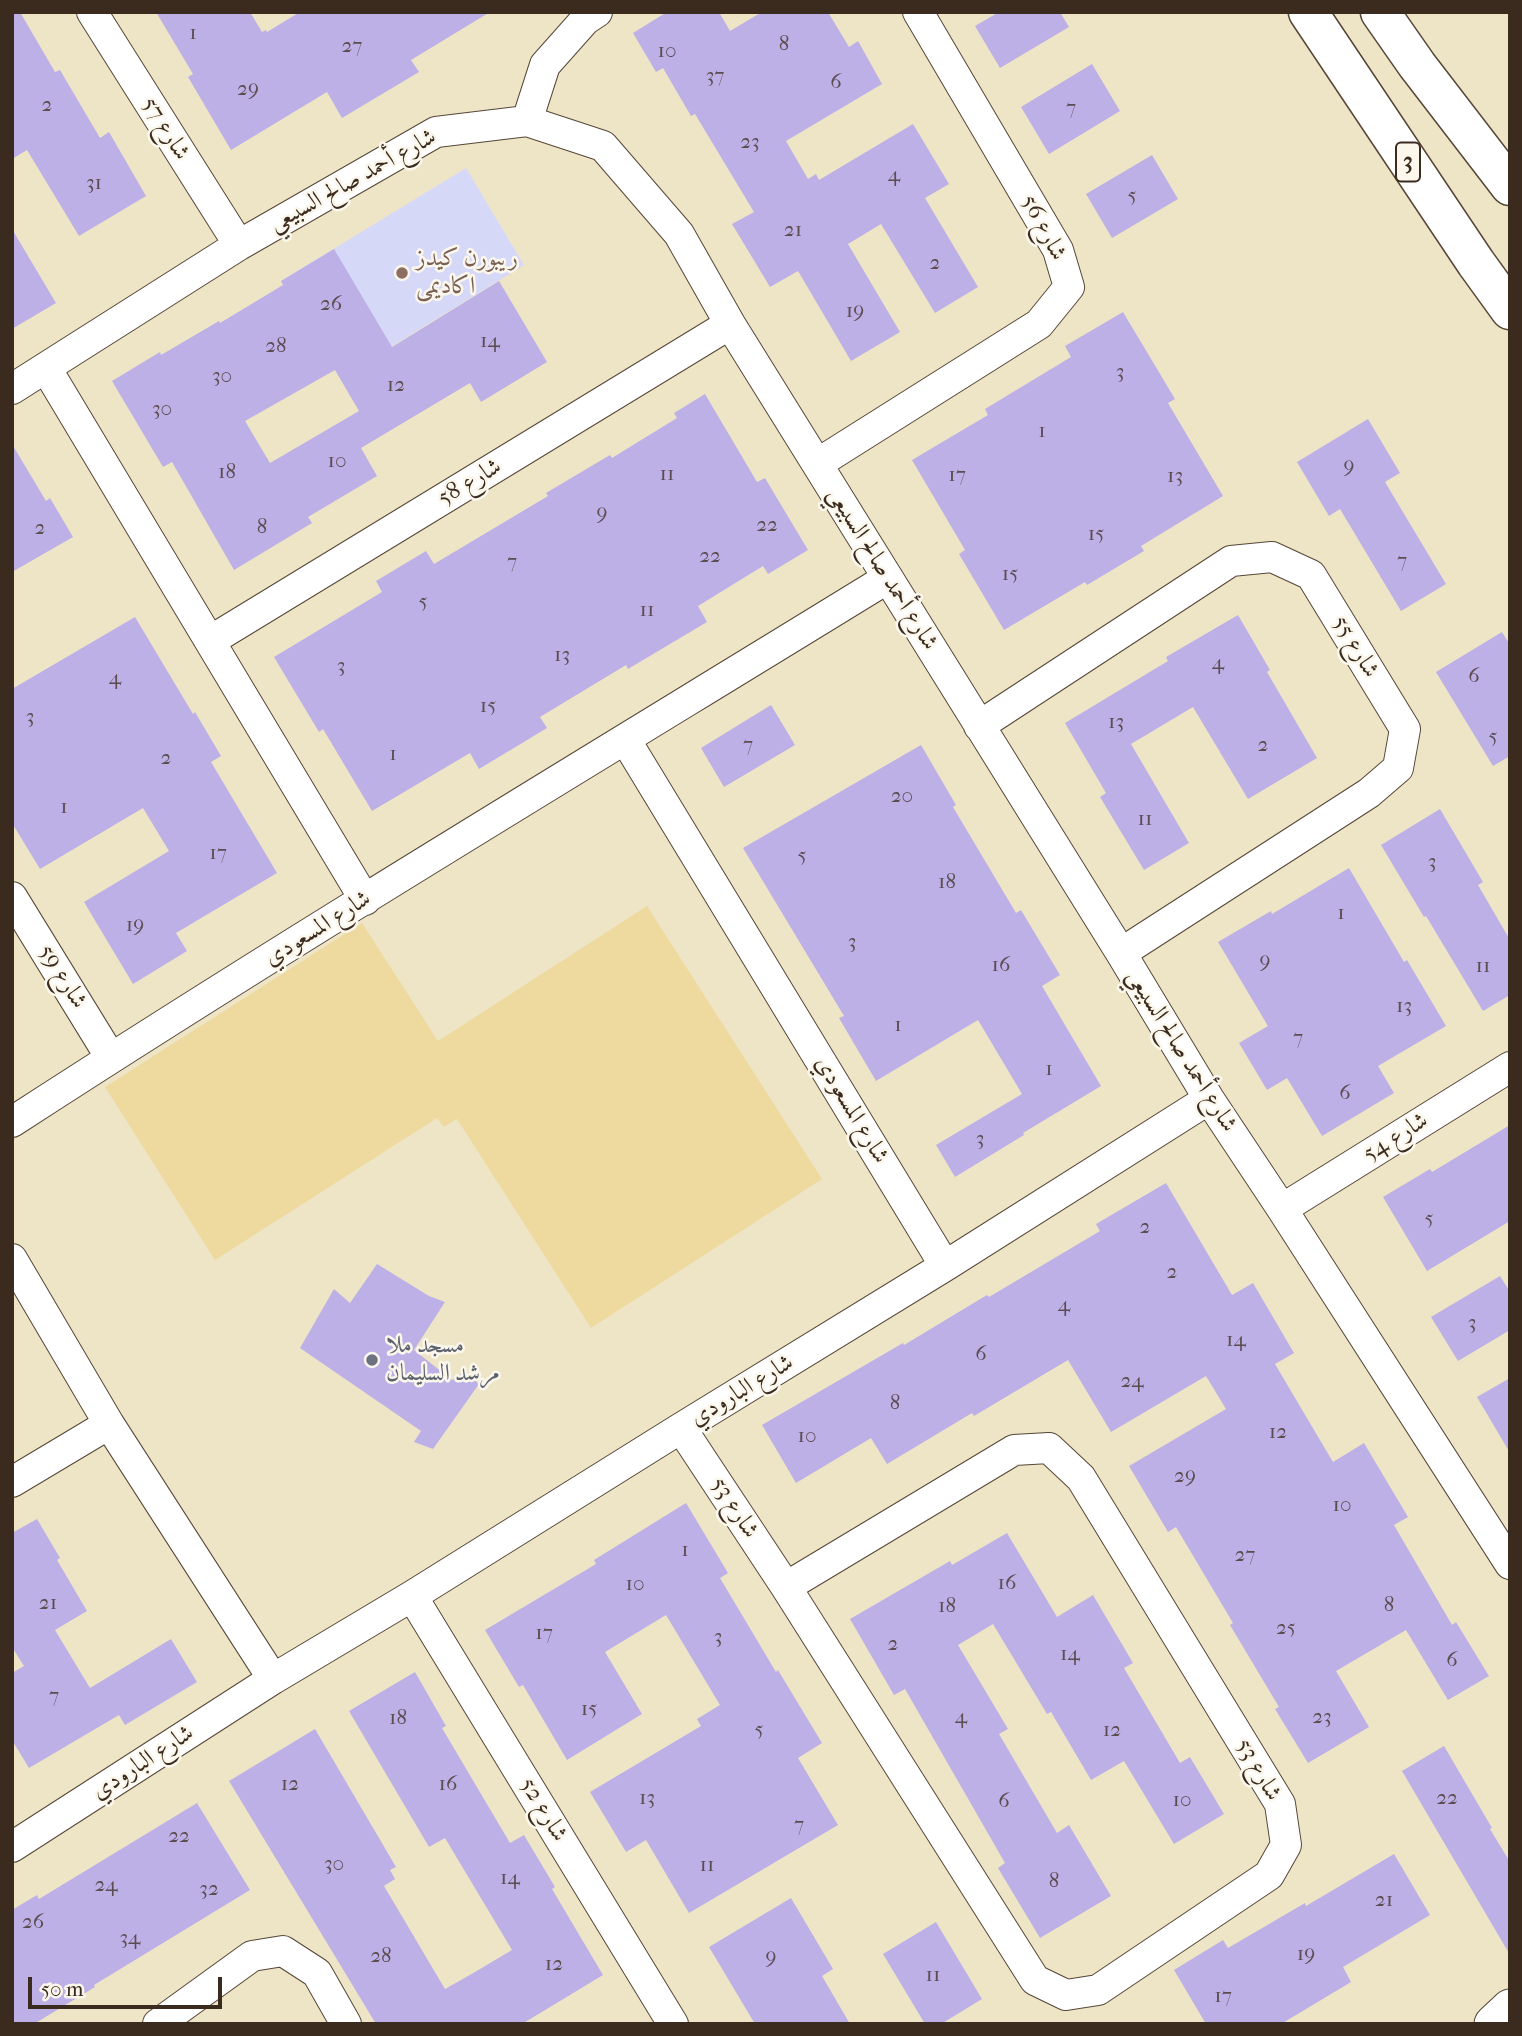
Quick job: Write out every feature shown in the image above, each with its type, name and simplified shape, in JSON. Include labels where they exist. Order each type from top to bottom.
[{"type":"main road","name":"3","points":[[1308,12],[1510,310]]},
{"type":"main road","points":[[1380,12],[1510,186]]},
{"type":"main road","points":[[1395,12],[1417,65]]},
{"type":"street","name":"شارع 57","points":[[92,12],[239,245]]},
{"type":"street","points":[[527,121],[545,65],[585,20],[597,12]]},
{"type":"street","name":"شارع 56","points":[[817,464],[1039,324],[1069,286],[1058,250],[918,12]]},
{"type":"street","name":"شارع أحمد صالح السبيعي","points":[[12,389],[239,245],[436,131],[527,121],[603,146],[679,234],[730,324],[1209,1099],[1510,1564]]},
{"type":"street","name":"شارع 58","points":[[210,641],[730,324]]},
{"type":"street","points":[[46,368],[365,900]]},
{"type":"street","name":"شارع 55","points":[[979,726],[1231,561],[1272,557],[1311,575],[1405,729],[1398,768],[1369,793],[1121,953]]},
{"type":"street","name":"شارع المسعودي","points":[[12,1122],[365,900],[888,578]]},
{"type":"street","name":"شارع المسعودي","points":[[625,739],[945,1266]]},
{"type":"street","name":"شارع 59","points":[[12,897],[111,1058]]},
{"type":"street","name":"شارع 54","points":[[1282,1209],[1510,1067]]},
{"type":"street","name":"شارع البارودي","points":[[12,1847],[273,1679],[945,1266],[1209,1099]]},
{"type":"street","points":[[12,1259],[109,1424],[273,1679]]},
{"type":"street","points":[[12,1482],[109,1424]]},
{"type":"street","name":"شارع 53","points":[[681,1428],[786,1587],[1035,1980],[1066,1995],[1098,1990],[1269,1875],[1286,1845],[1280,1804],[1081,1478],[1049,1448],[1014,1450],[786,1587]]},
{"type":"street","name":"شارع 52","points":[[412,1596],[673,2024]]},
{"type":"street","points":[[158,2024],[252,1956],[283,1951],[317,1973],[346,2024]]},
{"type":"street","points":[[1493,2024],[1510,2008]]},
{"type":"shaded area","name":"ريبورن كيدز اكاديمى","points":[[466,168],[524,265],[340,378],[281,281]]},
{"type":"sand","points":[[647,906],[822,1179],[591,1328],[457,1119],[444,1127],[437,1118],[215,1260],[105,1087],[362,923],[438,1041]]},
{"type":"building","points":[[12,12],[20,12],[55,72],[60,70],[100,138],[109,132],[146,196],[79,236],[27,150],[12,159]]},
{"type":"building","points":[[156,12],[250,12],[262,32],[267,32],[300,12],[490,12],[411,60],[419,72],[342,118],[327,92],[231,150],[188,77],[193,74]]},
{"type":"building","points":[[667,12],[719,12],[730,31],[762,12],[828,12],[849,47],[858,41],[882,84],[786,141],[808,179],[816,174],[819,180],[913,124],[949,184],[925,198],[978,287],[935,313],[881,224],[848,244],[900,332],[851,361],[798,271],[770,287],[732,224],[754,212],[695,114],[691,116],[663,68],[656,72],[633,33]]},
{"type":"building","points":[[999,12],[1060,12],[1069,27],[1000,68],[975,26]]},
{"type":"building","points":[[1092,64],[1120,111],[1049,154],[1021,107]]},
{"type":"building","points":[[1152,155],[1178,199],[1112,238],[1086,194]]},
{"type":"building","points":[[12,229],[56,303],[12,329]]},
{"type":"building","points":[[334,249],[392,347],[499,281],[547,362],[481,402],[470,383],[361,448],[377,476],[308,517],[312,523],[234,570],[172,462],[163,467],[112,381],[160,352],[161,355],[219,321],[220,323],[283,285],[281,281]],"holes":[[[335,370],[359,411],[270,463],[245,421]]]},
{"type":"building","points":[[1123,312],[1175,399],[1168,403],[1223,496],[1141,546],[1144,551],[1004,630],[959,554],[965,550],[912,460],[988,415],[985,409],[1071,357],[1065,346]]},
{"type":"building","points":[[705,394],[757,482],[765,478],[808,550],[768,574],[763,566],[698,606],[707,622],[628,669],[626,665],[540,717],[547,728],[479,769],[470,753],[372,811],[323,729],[319,732],[274,657],[382,592],[376,581],[426,551],[434,564],[548,496],[546,493],[610,455],[612,458],[677,418],[674,413]]},
{"type":"building","points":[[1368,419],[1400,473],[1385,482],[1446,584],[1401,611],[1340,509],[1329,516],[1297,462]]},
{"type":"building","points":[[12,444],[46,501],[50,498],[73,537],[12,572]]},
{"type":"building","points":[[1238,615],[1270,670],[1267,672],[1317,758],[1248,799],[1193,707],[1131,744],[1189,843],[1144,870],[1100,797],[1106,793],[1065,723],[1168,661],[1166,657]]},
{"type":"building","points":[[135,617],[221,756],[211,762],[277,873],[176,933],[187,951],[133,984],[84,902],[169,851],[143,808],[40,869],[12,823],[12,689]]},
{"type":"building","points":[[1502,632],[1510,645],[1510,756],[1493,766],[1436,672]]},
{"type":"building","points":[[771,705],[795,745],[724,787],[701,748]]},
{"type":"building","points":[[921,745],[956,805],[953,807],[1016,913],[1021,910],[1060,975],[1042,986],[1101,1086],[955,1177],[936,1145],[1022,1094],[978,1020],[876,1081],[839,1018],[844,1016],[743,848]]},
{"type":"building","points":[[1440,809],[1483,882],[1478,885],[1510,940],[1510,995],[1483,1011],[1381,845]]},
{"type":"building","points":[[1349,868],[1404,962],[1407,960],[1446,1026],[1378,1066],[1394,1093],[1322,1136],[1287,1078],[1267,1090],[1239,1043],[1268,1026],[1218,942],[1271,911],[1272,914]]},
{"type":"building","points":[[1510,1125],[1510,1221],[1427,1271],[1383,1197],[1430,1169],[1432,1172]]},
{"type":"building","points":[[1166,1183],[1232,1295],[1253,1283],[1294,1353],[1275,1364],[1333,1462],[1364,1443],[1408,1517],[1394,1525],[1452,1625],[1456,1622],[1489,1676],[1448,1700],[1406,1630],[1336,1671],[1369,1727],[1308,1763],[1275,1709],[1279,1707],[1230,1625],[1233,1623],[1176,1527],[1168,1532],[1129,1466],[1226,1409],[1206,1376],[1111,1432],[1068,1360],[887,1464],[871,1438],[796,1483],[762,1425],[1100,1231],[1096,1224]]},
{"type":"building","name":"مسجد ملا مرشد السليمان","points":[[377,1264],[429,1296],[445,1302],[414,1350],[452,1380],[464,1372],[479,1384],[433,1449],[414,1442],[421,1431],[300,1348],[334,1289],[350,1303]]},
{"type":"building","points":[[1500,1276],[1510,1292],[1510,1330],[1458,1361],[1431,1317]]},
{"type":"building","points":[[1510,1378],[1510,1453],[1477,1397]]},
{"type":"building","points":[[686,1503],[728,1573],[720,1578],[822,1743],[798,1758],[838,1825],[689,1913],[646,1840],[626,1852],[590,1792],[701,1726],[697,1719],[720,1705],[666,1615],[605,1652],[642,1714],[567,1760],[523,1685],[519,1687],[485,1630],[596,1564],[594,1560]]},
{"type":"building","points":[[37,1519],[87,1611],[55,1630],[90,1688],[171,1639],[197,1682],[125,1725],[119,1715],[29,1768],[12,1740],[12,1673],[24,1666],[12,1647],[12,1533]]},
{"type":"building","points":[[1007,1533],[1057,1617],[1093,1595],[1133,1663],[1124,1668],[1180,1763],[1190,1757],[1224,1814],[1174,1844],[1124,1761],[1091,1780],[1051,1712],[1047,1714],[993,1624],[958,1645],[1008,1729],[999,1734],[1057,1833],[1069,1825],[1111,1896],[1040,1938],[998,1868],[1005,1863],[905,1689],[894,1695],[850,1619],[950,1561],[952,1565]]},
{"type":"building","points":[[415,1672],[446,1726],[442,1728],[510,1843],[524,1835],[555,1887],[552,1889],[603,1975],[522,2024],[376,2024],[229,1781],[315,1729],[396,1867],[390,1870],[395,1879],[384,1886],[445,1989],[475,1972],[512,1950],[445,1838],[429,1847],[349,1711]]},
{"type":"building","points":[[1444,1746],[1510,1862],[1510,1955],[1402,1771]]},
{"type":"building","points":[[197,1803],[250,1890],[34,2024],[12,2024],[12,1910],[37,1895],[39,1899]]},
{"type":"building","points":[[1394,1854],[1430,1915],[1343,1967],[1351,1982],[1281,2024],[1206,2024],[1174,1970],[1223,1940],[1228,1948]]},
{"type":"building","points":[[791,1898],[833,1969],[822,1976],[850,2024],[755,2024],[709,1947]]},
{"type":"building","points":[[936,1922],[982,1999],[941,2024],[925,2024],[883,1954]]},
{"type":"place","name":"ريبورن كيدز اكاديمى","points":[[402,273]]},
{"type":"place","name":"مسجد ملا مرشد السليمان","points":[[372,1360]]}]
